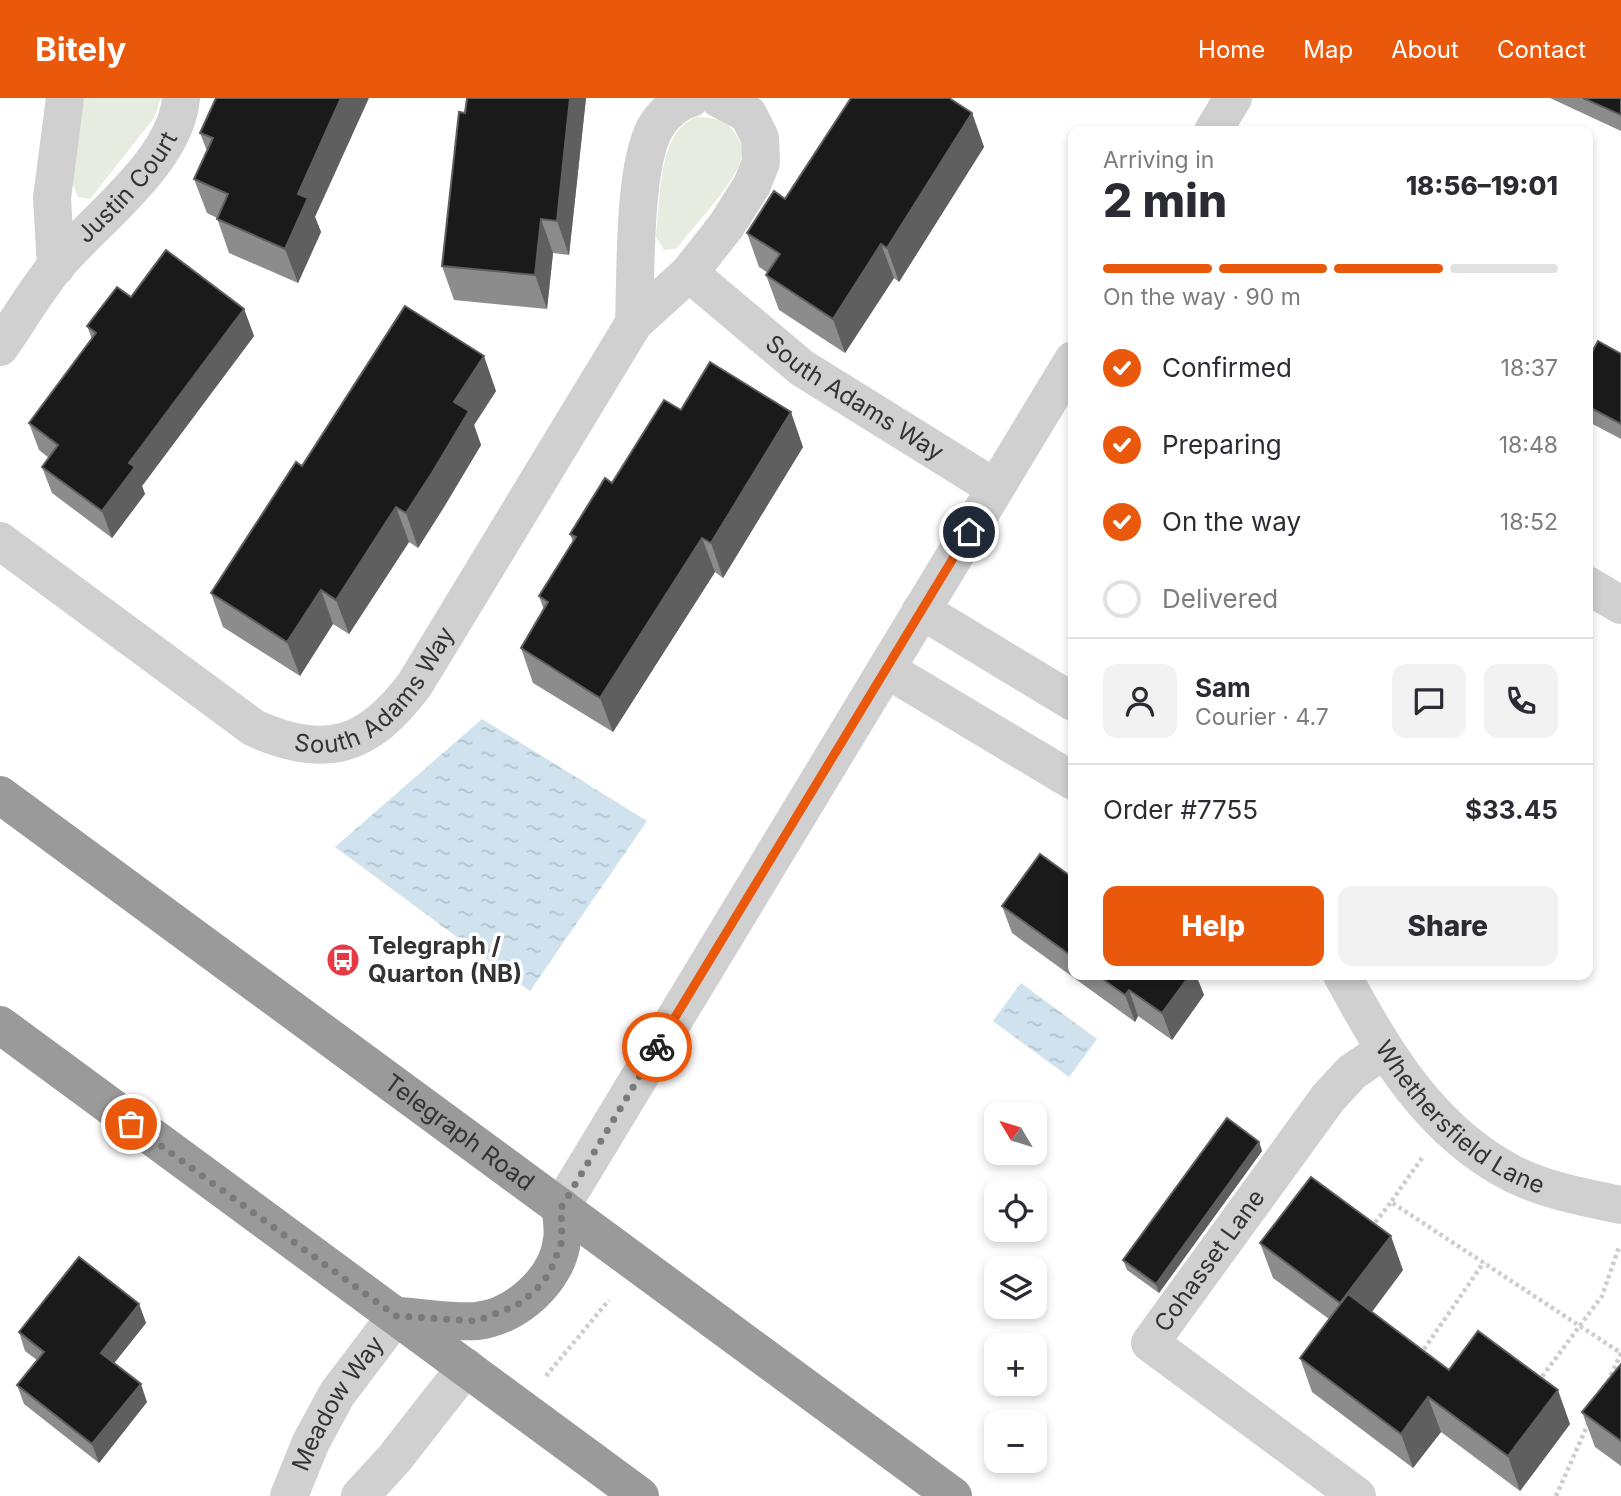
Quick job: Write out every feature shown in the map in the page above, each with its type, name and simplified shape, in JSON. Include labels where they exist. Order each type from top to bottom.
[{"type":"highway","name":"Telegraph Road","points":[[0,795],[953,1496]]},
{"type":"highway","points":[[0,1025],[640,1496]]},
{"type":"highway","points":[[396,1316],[477,1321],[517,1305],[535,1291],[550,1273],[562,1241],[561,1208]]},
{"type":"street","name":"Justin Court","points":[[56,267],[52,198],[65,98]]},
{"type":"street","name":"Justin Court","points":[[0,347],[56,267],[109,215],[153,160],[177,120],[181,98]]},
{"type":"street","name":"South Adams Way","points":[[634,323],[637,237],[645,163],[655,128],[678,102],[691,98]]},
{"type":"street","name":"South Adams Way","points":[[0,541],[254,728],[287,743],[326,746],[359,738],[394,712],[415,684],[634,323],[689,273],[726,226],[752,185],[761,162],[760,138],[748,114],[718,98]]},
{"type":"street","points":[[1216,126],[1233,98]]},
{"type":"street","name":"South Adams Way","points":[[689,273],[802,368],[995,488]]},
{"type":"street","points":[[561,1208],[1068,367]]},
{"type":"street","points":[[1593,589],[1621,605]]},
{"type":"street","points":[[921,610],[1068,699]]},
{"type":"street","points":[[887,669],[1068,778]]},
{"type":"street","name":"Whethersfield Lane","points":[[1345,980],[1383,1051],[1433,1114],[1471,1148],[1514,1175],[1566,1194],[1621,1205]]},
{"type":"street","name":"Cohasset Lane","points":[[1357,1496],[1150,1343],[1328,1098],[1352,1072],[1383,1051]]},
{"type":"street","name":"Meadow Way","points":[[289,1496],[311,1442],[337,1394],[396,1316]]},
{"type":"street","points":[[360,1496],[394,1460],[466,1367]]},
{"type":"path","points":[[1369,1230],[1424,1154]]},
{"type":"path","points":[[1391,1202],[1621,1353],[1604,1389]]},
{"type":"path","points":[[1537,1384],[1602,1296],[1621,1238]]},
{"type":"path","points":[[1419,1356],[1483,1262]]},
{"type":"path","points":[[540,1382],[609,1300]]},
{"type":"path","points":[[1556,1496],[1594,1412]]},
{"type":"shaded area","points":[[84,98],[161,98],[154,118],[90,199],[78,197],[72,182]]},
{"type":"shaded area","points":[[697,117],[716,119],[732,129],[742,147],[740,163],[717,200],[676,249],[664,250],[656,237],[663,168],[674,136],[684,124]]},
{"type":"water","points":[[482,719],[647,821],[530,991],[335,847]]},
{"type":"water","points":[[1021,983],[1097,1039],[1069,1077],[993,1021]]},
{"type":"building","points":[[216,98],[341,98],[298,194],[308,198],[285,249],[217,219],[228,194],[194,179],[213,138],[200,133]]},
{"type":"building","points":[[467,98],[570,98],[557,221],[541,219],[535,275],[442,266],[459,112],[465,113]]},
{"type":"building","points":[[851,98],[949,98],[972,113],[887,248],[881,244],[833,319],[766,275],[780,254],[747,233],[774,191],[785,199]]},
{"type":"building","points":[[1583,98],[1621,98],[1621,115]]},
{"type":"building","points":[[166,250],[244,309],[129,463],[135,467],[102,511],[42,467],[58,445],[29,423],[96,333],[87,326],[117,287],[131,297]]},
{"type":"building","points":[[405,306],[484,356],[454,402],[469,411],[406,513],[396,507],[336,600],[321,590],[287,642],[211,593],[296,462],[302,466]]},
{"type":"building","points":[[1598,341],[1621,354],[1621,424],[1593,409],[1593,350]]},
{"type":"building","points":[[710,362],[791,412],[711,543],[702,538],[600,698],[521,648],[548,602],[539,596],[576,537],[570,534],[605,478],[612,483],[664,400],[681,410]]},
{"type":"building","points":[[1040,854],[1068,874],[1068,953],[1002,906]]},
{"type":"building","points":[[1104,980],[1186,980],[1162,1013],[1129,990],[1125,995]]},
{"type":"building","points":[[1227,1118],[1259,1142],[1156,1284],[1123,1260]]},
{"type":"building","points":[[1311,1177],[1391,1236],[1340,1303],[1260,1243]]},
{"type":"building","points":[[79,1257],[139,1304],[101,1353],[141,1384],[92,1444],[17,1385],[44,1352],[19,1332]]},
{"type":"building","points":[[1348,1294],[1449,1370],[1478,1331],[1558,1390],[1508,1456],[1428,1397],[1401,1434],[1300,1358]]},
{"type":"building","points":[[1621,1364],[1621,1441],[1582,1412]]},
{"type":"way so far","points":[[131,1124],[396,1316],[477,1321],[498,1315],[517,1305],[535,1291],[550,1273],[562,1241],[561,1208],[657,1047]]},
{"type":"place","name":"Telegraph / Quarton (NB)","points":[[343,960]]},
{"type":"route","points":[[657,1047],[969,532]]}]
